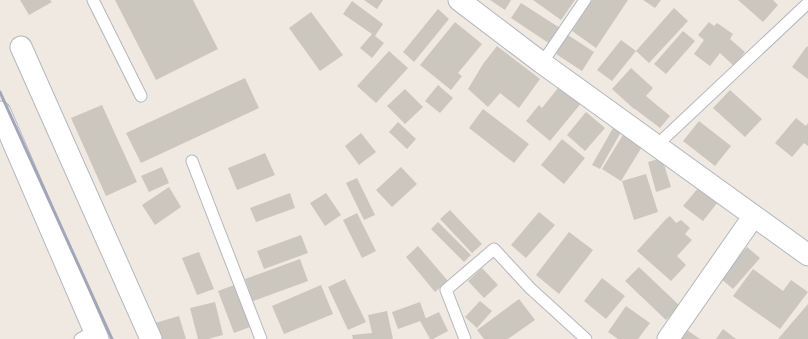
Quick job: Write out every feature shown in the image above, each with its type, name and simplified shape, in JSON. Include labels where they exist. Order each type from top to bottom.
[{"type":"street","points":[[459,0],[753,217],[808,255]]},
{"type":"street","points":[[21,47],[151,339]]},
{"type":"street","points":[[0,112],[91,336]]},
{"type":"street","points":[[668,339],[753,217]]},
{"type":"lane","points":[[93,0],[141,96]]},
{"type":"lane","points":[[542,62],[585,0]]},
{"type":"lane","points":[[657,145],[808,3]]},
{"type":"lane","points":[[192,161],[261,339]]},
{"type":"lane","points":[[465,339],[446,290],[494,249],[530,288],[586,339]]},
{"type":"building","points":[[20,0],[50,0],[52,2],[29,15]]},
{"type":"building","points":[[115,0],[193,0],[218,49],[156,80]]},
{"type":"building","points":[[364,0],[383,0],[377,9]]},
{"type":"building","points":[[490,0],[511,0],[505,10]]},
{"type":"building","points":[[533,0],[575,0],[561,20]]},
{"type":"building","points":[[592,0],[628,0],[596,48],[572,31]]},
{"type":"building","points":[[643,0],[661,0],[655,8]]},
{"type":"building","points":[[738,0],[773,0],[778,5],[763,22]]},
{"type":"building","points":[[352,1],[383,24],[375,36],[384,43],[372,58],[360,48],[372,34],[343,14]]},
{"type":"building","points":[[521,3],[560,28],[550,44],[511,18]]},
{"type":"building","points":[[674,8],[688,21],[649,63],[636,51]]},
{"type":"building","points":[[438,9],[449,19],[414,62],[403,52]]},
{"type":"building","points":[[311,12],[343,55],[320,71],[289,28]]},
{"type":"building","points":[[455,22],[482,44],[458,73],[462,76],[451,90],[420,65]]},
{"type":"building","points":[[709,22],[714,26],[717,23],[733,34],[730,39],[745,52],[734,66],[720,53],[710,66],[694,54],[704,40],[698,35]]},
{"type":"building","points":[[683,31],[695,41],[666,74],[654,64]]},
{"type":"building","points":[[568,35],[594,52],[582,71],[556,54]]},
{"type":"building","points":[[621,40],[636,51],[612,81],[597,70]]},
{"type":"building","points":[[497,46],[540,79],[519,108],[500,93],[488,107],[468,89],[483,64]]},
{"type":"building","points":[[807,46],[808,47],[808,79],[792,67]]},
{"type":"building","points":[[389,51],[408,68],[376,103],[357,86]]},
{"type":"building","points":[[631,68],[653,88],[646,96],[670,116],[660,128],[634,109],[612,89]]},
{"type":"building","points":[[245,78],[259,108],[141,163],[126,133]]},
{"type":"building","points":[[562,83],[583,101],[550,141],[526,121],[539,105],[542,108]]},
{"type":"building","points":[[438,85],[453,98],[440,113],[425,101]]},
{"type":"building","points":[[405,89],[423,107],[405,124],[387,106]]},
{"type":"building","points":[[730,90],[762,119],[745,137],[713,108]]},
{"type":"building","points":[[102,105],[137,182],[106,196],[71,118]]},
{"type":"building","points":[[483,109],[529,144],[514,163],[469,128]]},
{"type":"building","points":[[586,112],[605,128],[585,151],[567,135]]},
{"type":"building","points":[[796,118],[806,126],[808,123],[808,146],[804,143],[792,157],[775,143]]},
{"type":"building","points":[[617,121],[625,125],[600,169],[592,165]]},
{"type":"building","points":[[699,121],[731,146],[715,166],[683,141]]},
{"type":"building","points":[[398,122],[416,139],[407,149],[389,132]]},
{"type":"building","points":[[626,130],[645,142],[621,181],[602,169]]},
{"type":"building","points":[[361,133],[376,152],[359,165],[345,146]]},
{"type":"building","points":[[562,139],[585,158],[564,184],[541,165]]},
{"type":"building","points":[[265,153],[275,175],[237,190],[228,168]]},
{"type":"building","points":[[662,158],[671,187],[656,192],[648,162]]},
{"type":"building","points":[[162,167],[169,183],[149,192],[141,176]]},
{"type":"building","points":[[401,167],[417,184],[392,207],[376,190]]},
{"type":"building","points":[[646,174],[658,212],[634,220],[622,181]]},
{"type":"building","points":[[357,178],[375,215],[364,220],[346,183]]},
{"type":"building","points":[[169,187],[181,207],[155,225],[142,205]]},
{"type":"building","points":[[699,187],[718,202],[703,221],[683,206]]},
{"type":"building","points":[[290,193],[295,208],[256,222],[250,208]]},
{"type":"building","points":[[326,193],[341,215],[325,226],[310,203]]},
{"type":"building","points":[[450,210],[482,244],[472,253],[440,219]]},
{"type":"building","points":[[539,212],[555,225],[526,258],[511,245]]},
{"type":"building","points":[[357,213],[376,251],[362,258],[343,220]]},
{"type":"building","points":[[670,216],[676,223],[681,220],[690,228],[685,234],[692,240],[677,256],[686,265],[671,281],[637,251]]},
{"type":"building","points":[[438,222],[471,255],[464,262],[431,229]]},
{"type":"building","points":[[569,232],[593,250],[559,294],[536,275]]},
{"type":"building","points":[[301,235],[308,253],[264,269],[257,251]]},
{"type":"building","points":[[418,246],[448,281],[435,292],[406,257]]},
{"type":"building","points":[[747,247],[760,258],[733,289],[720,278]]},
{"type":"building","points":[[199,252],[214,289],[197,295],[182,258]]},
{"type":"building","points":[[300,259],[308,281],[253,301],[245,279]]},
{"type":"building","points":[[639,267],[680,306],[666,320],[625,281]]},
{"type":"building","points":[[482,268],[498,285],[484,298],[468,281]]},
{"type":"building","points":[[753,269],[783,291],[791,280],[808,292],[780,329],[733,296]]},
{"type":"building","points":[[602,278],[625,296],[606,319],[584,301]]},
{"type":"building","points":[[345,279],[366,322],[348,330],[328,287]]},
{"type":"building","points":[[234,285],[250,327],[234,333],[218,291]]},
{"type":"building","points":[[321,285],[333,314],[284,334],[272,306]]},
{"type":"building","points":[[519,299],[535,320],[508,339],[484,339],[477,330]]},
{"type":"building","points":[[480,301],[492,311],[477,328],[465,317]]},
{"type":"building","points":[[215,302],[223,335],[208,339],[198,339],[190,308]]},
{"type":"building","points":[[420,302],[426,319],[398,329],[392,312]]},
{"type":"building","points":[[808,304],[808,339],[778,339]]},
{"type":"building","points":[[626,306],[650,323],[638,339],[618,339],[608,332]]},
{"type":"building","points":[[387,311],[393,339],[353,339],[352,335],[372,333],[368,315]]},
{"type":"building","points":[[439,312],[448,331],[433,339],[430,339],[420,321]]},
{"type":"building","points":[[179,316],[186,339],[160,339],[155,323]]},
{"type":"building","points":[[684,328],[700,339],[676,339]]},
{"type":"building","points":[[723,329],[736,339],[716,339]]},
{"type":"railway","points":[[0,92],[112,339]]}]
